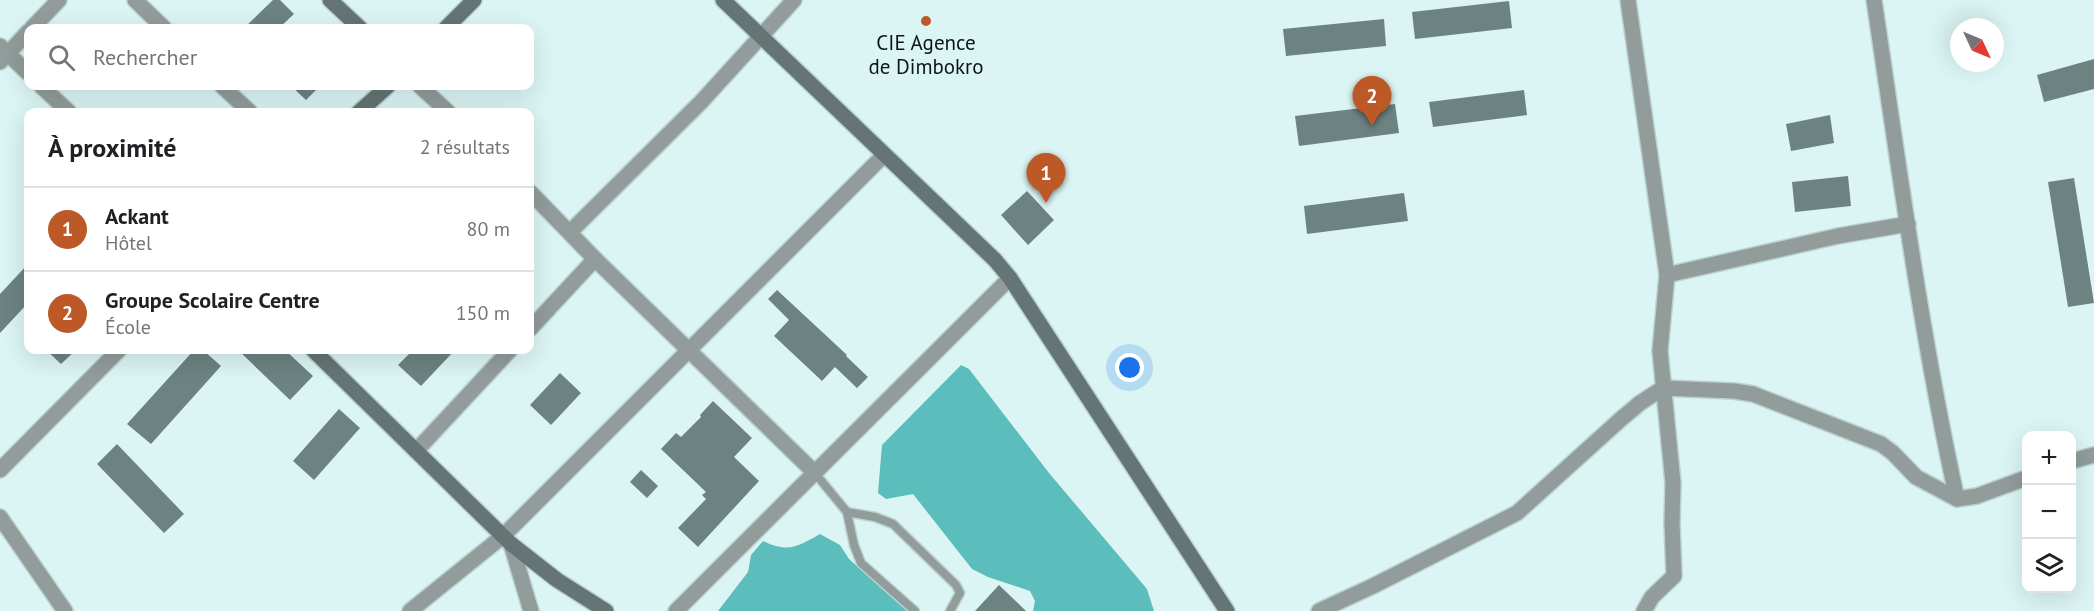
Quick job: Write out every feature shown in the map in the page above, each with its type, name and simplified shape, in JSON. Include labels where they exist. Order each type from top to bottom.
[{"type":"main road","points":[[330,0],[356,24]]},
{"type":"main road","points":[[450,24],[474,0]]},
{"type":"main road","points":[[723,0],[995,260],[1010,278],[1227,611]]},
{"type":"main road","points":[[363,108],[384,90]]},
{"type":"main road","points":[[317,354],[507,540],[557,580],[606,611]]},
{"type":"street","points":[[36,24],[59,0]]},
{"type":"street","points":[[135,0],[160,24]]},
{"type":"street","points":[[570,232],[702,101],[794,0]]},
{"type":"street","points":[[1628,0],[1667,275],[1660,351],[1672,476],[1674,575],[1649,600],[1644,611]]},
{"type":"street","points":[[1874,0],[1908,224],[1946,450],[1957,499]]},
{"type":"street","points":[[24,36],[3,54],[24,70]]},
{"type":"street","points":[[45,90],[65,108]]},
{"type":"street","points":[[226,90],[246,108]]},
{"type":"street","points":[[424,90],[444,108]]},
{"type":"street","points":[[410,611],[507,540],[600,438],[885,155]]},
{"type":"street","points":[[534,196],[595,259],[814,472]]},
{"type":"street","points":[[1667,275],[1838,236],[1908,224]]},
{"type":"street","points":[[534,325],[595,259]]},
{"type":"street","points":[[676,611],[1010,278]]},
{"type":"street","points":[[0,470],[5,453],[115,354]]},
{"type":"street","points":[[416,451],[506,354]]},
{"type":"street","points":[[1319,611],[1517,513],[1621,419],[1663,388],[1753,394],[1881,444],[1916,477],[1957,499],[1977,496],[2022,479]]},
{"type":"street","points":[[2076,460],[2094,455]]},
{"type":"street","points":[[0,518],[65,611]]},
{"type":"street","points":[[507,540],[531,611]]},
{"type":"lane","points":[[814,472],[847,512],[854,545],[861,563],[915,611]]},
{"type":"lane","points":[[847,512],[875,517],[894,524],[956,585],[960,593],[950,611]]},
{"type":"shaded area","points":[[961,365],[969,369],[1049,473],[1147,589],[1154,611],[1033,611],[1035,601],[1030,591],[988,577],[972,569],[913,494],[886,499],[878,493],[882,445]]},
{"type":"shaded area","points":[[820,534],[840,545],[849,559],[907,611],[718,611],[748,572],[751,555],[763,541],[779,547],[792,547]]},
{"type":"building","points":[[273,0],[280,0],[294,14],[283,24],[248,24]]},
{"type":"building","points":[[1509,1],[1512,28],[1415,39],[1412,12]]},
{"type":"building","points":[[1384,19],[1386,46],[1286,56],[1283,29]]},
{"type":"building","points":[[2094,59],[2094,89],[2044,102],[2037,75]]},
{"type":"building","points":[[295,90],[316,90],[306,100]]},
{"type":"building","points":[[1524,90],[1527,115],[1433,127],[1429,102]]},
{"type":"building","points":[[1395,104],[1399,133],[1299,146],[1295,116]]},
{"type":"building","points":[[1830,115],[1834,143],[1791,151],[1786,124]]},
{"type":"building","points":[[1848,176],[1851,206],[1795,212],[1792,182]]},
{"type":"building","points":[[2074,178],[2094,303],[2068,307],[2048,182]]},
{"type":"building","points":[[1027,191],[1054,220],[1028,245],[1001,215]]},
{"type":"building","points":[[1404,193],[1408,221],[1307,234],[1304,206]]},
{"type":"building","points":[[24,268],[24,307],[0,333],[0,294]]},
{"type":"building","points":[[777,290],[868,377],[857,388],[835,367],[822,381],[774,336],[789,320],[768,299]]},
{"type":"building","points":[[50,354],[72,354],[61,364]]},
{"type":"building","points":[[190,354],[208,354],[221,366],[151,444],[127,424]]},
{"type":"building","points":[[242,354],[289,354],[313,376],[290,400]]},
{"type":"building","points":[[409,354],[451,354],[421,386],[398,365]]},
{"type":"building","points":[[560,373],[581,393],[551,425],[530,405]]},
{"type":"building","points":[[713,401],[752,438],[734,457],[759,481],[698,547],[678,528],[706,499],[702,495],[706,492],[661,449],[676,433],[681,437]]},
{"type":"building","points":[[339,409],[360,428],[314,480],[293,461]]},
{"type":"building","points":[[117,444],[184,514],[164,533],[97,464]]},
{"type":"building","points":[[641,470],[658,486],[647,498],[630,482]]},
{"type":"building","points":[[999,585],[1026,611],[975,611]]},
{"type":"place","name":"CIE Agence de Dimbokro","points":[[926,21]]},
{"type":"place","name":"Groupe Scolaire Centre","points":[[1372,126]]},
{"type":"place","name":"Ackant","points":[[1046,203]]}]
